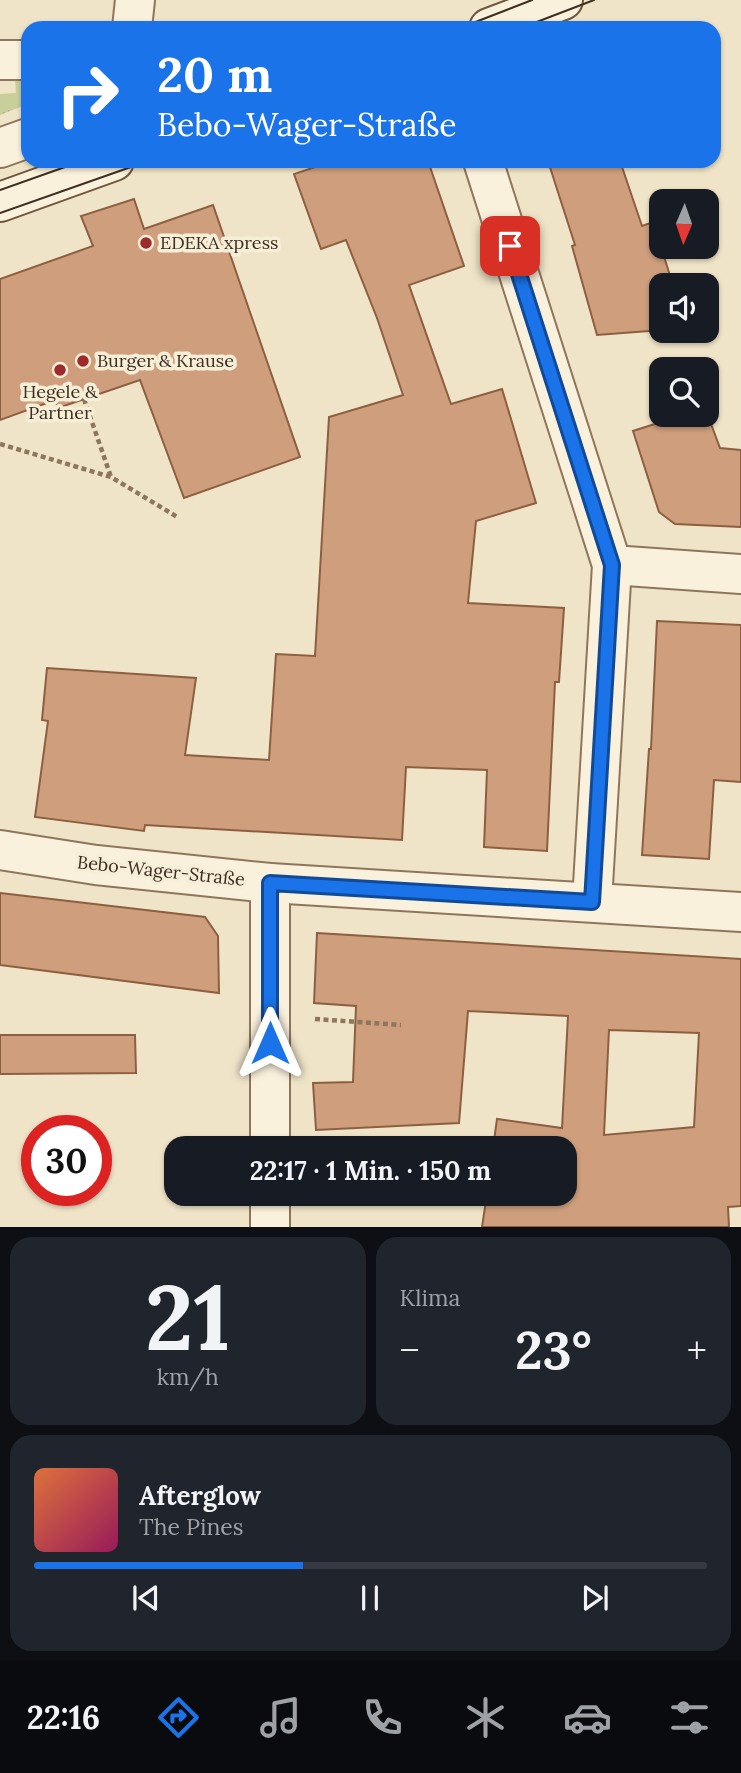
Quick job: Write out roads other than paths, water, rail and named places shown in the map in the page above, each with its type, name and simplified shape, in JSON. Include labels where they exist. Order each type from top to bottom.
[{"type":"street","points":[[133,21],[135,0]]},
{"type":"street","points":[[508,21],[563,0]]},
{"type":"street","points":[[0,60],[21,60]]},
{"type":"street","points":[[0,148],[21,140]]},
{"type":"street","points":[[0,202],[95,168]]},
{"type":"street","points":[[485,168],[612,565],[592,902]]},
{"type":"street","points":[[612,565],[741,574]]},
{"type":"street","name":"Bebo-Wager-Straße","points":[[0,850],[96,865],[270,883],[741,912]]},
{"type":"street","points":[[270,883],[270,1136]]},
{"type":"street","points":[[270,1206],[270,1227]]},
{"type":"tram line","points":[[478,21],[532,0]]},
{"type":"tram line","points":[[539,21],[594,0]]},
{"type":"tram line","points":[[0,190],[62,168]]},
{"type":"tram line","points":[[0,213],[128,168]]},
{"type":"place","name":"EDEKA xpress","points":[[146,243]]},
{"type":"place","name":"Burger & Krause","points":[[83,361]]},
{"type":"place","name":"Hegele & Partner","points":[[60,370]]}]
